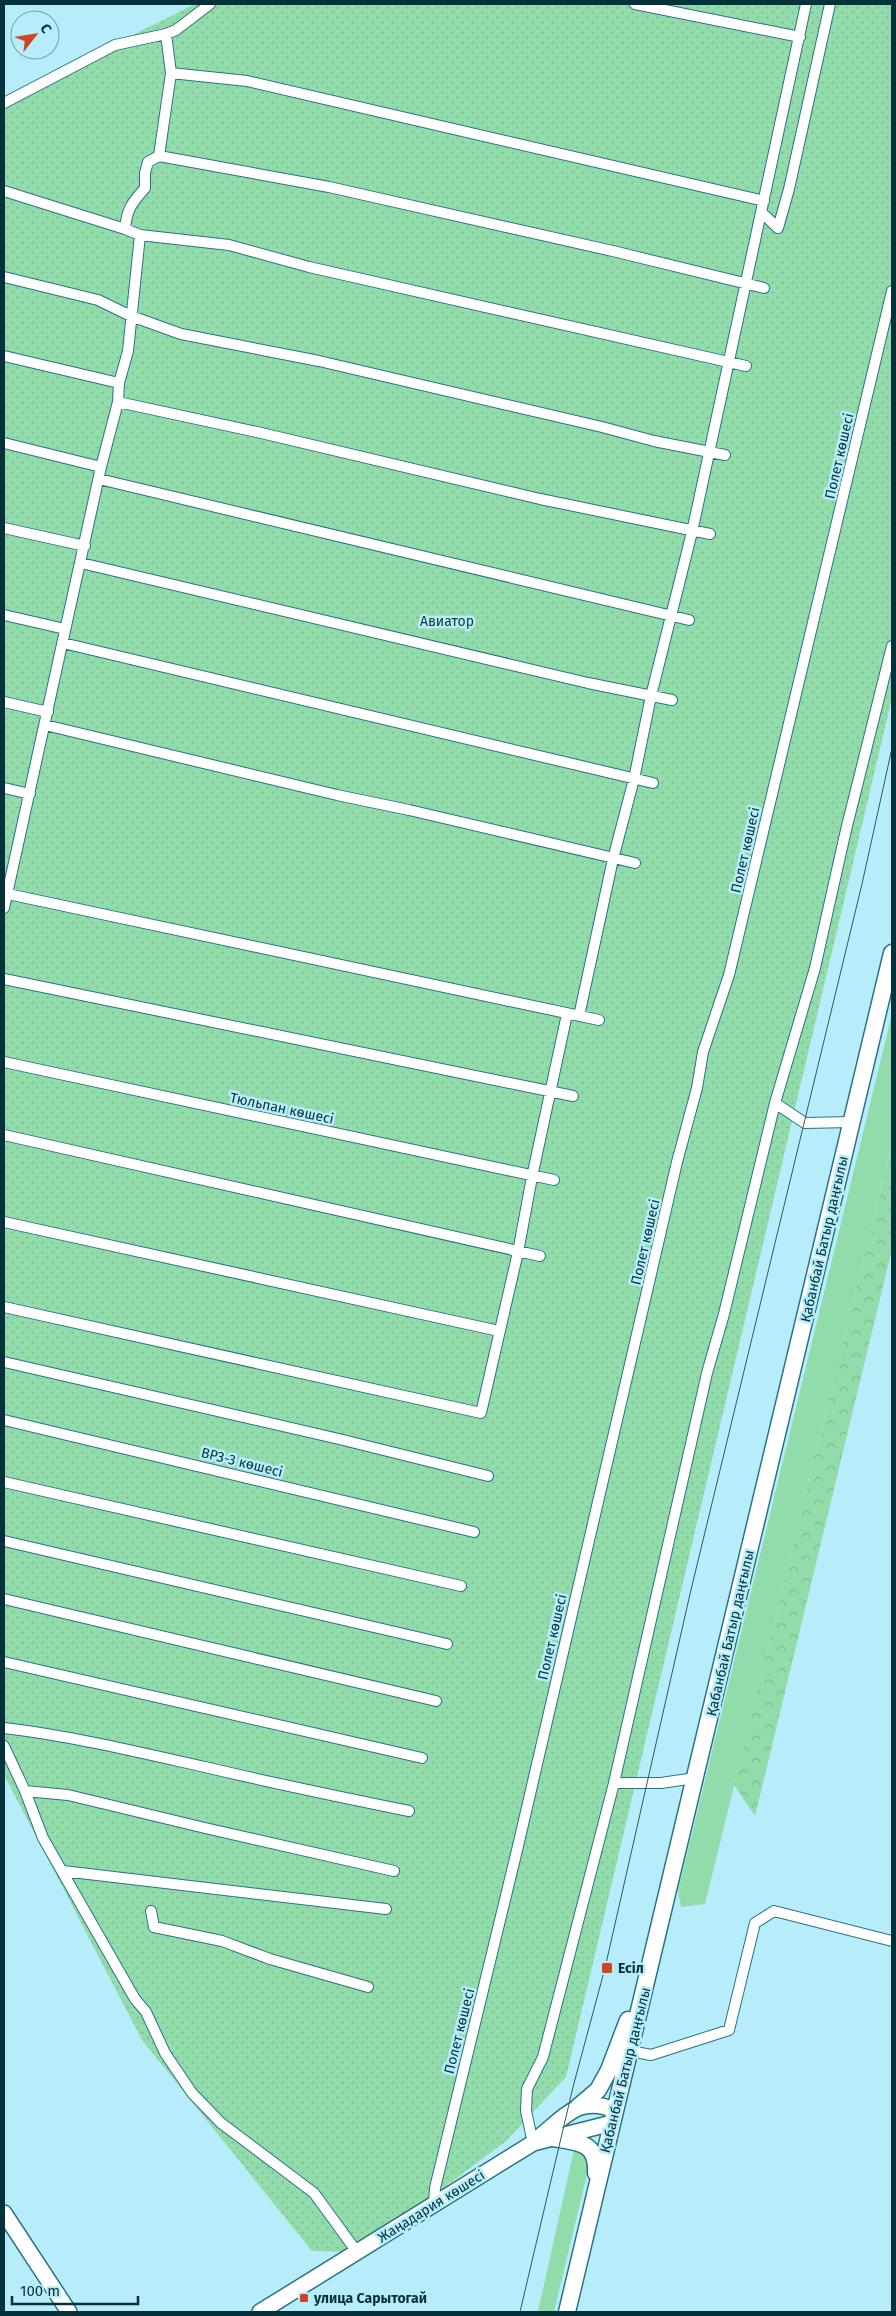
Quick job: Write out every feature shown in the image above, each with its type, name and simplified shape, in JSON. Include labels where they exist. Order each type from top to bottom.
[{"type":"main road","name":"Қабанбай Батыр даңғылы","points":[[567,2312],[892,954]]},
{"type":"main road","points":[[578,2107],[598,2090],[609,2070],[655,1947]]},
{"type":"main road","points":[[553,2138],[581,2142],[590,2150],[596,2164],[594,2194]]},
{"type":"street","points":[[4,102],[115,45],[176,30],[210,4]]},
{"type":"street","points":[[635,4],[800,37]]},
{"type":"street","points":[[579,1016],[613,859],[634,779],[651,696],[692,532],[806,4]]},
{"type":"street","points":[[762,213],[778,228],[789,189],[830,4]]},
{"type":"street","points":[[159,156],[171,73],[166,34]]},
{"type":"street","points":[[171,73],[247,81],[764,201]]},
{"type":"street","points":[[125,229],[130,204],[145,188],[145,173],[148,162],[159,156],[329,187],[764,288]]},
{"type":"street","points":[[4,191],[140,235],[229,245],[309,267],[746,366]]},
{"type":"street","points":[[4,908],[8,894],[7,874],[30,794],[99,479],[100,467],[118,402],[119,383],[128,351],[140,235]]},
{"type":"street","points":[[4,277],[98,300],[131,316],[181,334],[319,361],[602,427],[654,441],[709,450],[725,455]]},
{"type":"street","name":"Полет көшесі","points":[[434,2203],[434,2188],[518,1846],[677,1162],[697,1088],[703,1052],[729,975],[892,291]]},
{"type":"street","points":[[4,356],[119,383]]},
{"type":"street","points":[[118,402],[692,532],[710,534]]},
{"type":"street","points":[[4,443],[100,467]]},
{"type":"street","points":[[99,479],[690,620]]},
{"type":"street","points":[[4,528],[84,546]]},
{"type":"street","points":[[81,563],[588,683],[672,700]]},
{"type":"street","points":[[4,615],[66,629]]},
{"type":"street","points":[[63,643],[653,783]]},
{"type":"street","points":[[614,2116],[603,2105],[591,2104],[578,2107],[533,2142],[526,2111],[527,2089],[543,2057],[614,1783],[707,1373],[724,1314],[774,1103],[816,968],[846,830],[892,646]]},
{"type":"street","points":[[4,702],[48,712]]},
{"type":"street","points":[[45,725],[635,863]]},
{"type":"street","points":[[4,788],[30,794]]},
{"type":"street","points":[[8,894],[599,1020]]},
{"type":"street","points":[[4,979],[573,1096]]},
{"type":"street","points":[[4,1307],[481,1413],[518,1252],[549,1092],[567,1014]]},
{"type":"street","name":"Тюльпан көшесі","points":[[4,1062],[532,1177],[554,1180]]},
{"type":"street","points":[[774,1103],[805,1123],[852,1122]]},
{"type":"street","points":[[4,1135],[540,1256]]},
{"type":"street","points":[[4,1222],[499,1331]]},
{"type":"street","points":[[4,1362],[339,1438],[488,1476]]},
{"type":"street","name":"ВРЗ-3 көшесі","points":[[4,1420],[474,1532]]},
{"type":"street","points":[[4,1482],[461,1586]]},
{"type":"street","points":[[4,1541],[447,1644]]},
{"type":"street","points":[[4,1598],[436,1701]]},
{"type":"street","points":[[4,1662],[422,1758]]},
{"type":"street","points":[[4,1728],[45,1733],[98,1743],[295,1788],[409,1811]]},
{"type":"street","points":[[4,1746],[26,1791],[44,1838],[135,1999],[146,2012],[165,2053],[192,2093],[221,2123],[314,2193],[358,2252]]},
{"type":"street","points":[[614,1783],[661,1783],[695,1778]]},
{"type":"street","points":[[26,1791],[68,1795],[394,1871]]},
{"type":"street","points":[[63,1871],[386,1909]]},
{"type":"street","points":[[151,1911],[152,1925],[154,1927],[222,1941],[270,1959],[368,1987]]},
{"type":"street","points":[[630,2051],[651,2055],[729,2030],[756,1923],[774,1911],[892,1941]]},
{"type":"street","name":"Жаңадария көшесі","points":[[260,2312],[533,2142],[553,2138],[614,2116]]},
{"type":"street","points":[[4,2213],[69,2312]]},
{"type":"green space","name":"Авиатор","points":[[195,4],[892,4],[892,698],[566,2077],[505,2142],[357,2252],[312,2251],[142,2040],[4,1775],[4,99]]},
{"type":"green space","points":[[892,1014],[892,1144],[705,1904],[681,1907],[678,1891]]},
{"type":"green space","points":[[892,1144],[892,1249],[755,1816],[734,1785]]},
{"type":"green space","points":[[575,2145],[584,2150],[589,2166],[554,2312],[538,2312]]},
{"type":"tram line","points":[[520,2312],[573,2087],[605,1968],[690,1594],[862,884],[892,748]]},
{"type":"place","name":"Есіл","points":[[607,1968]]},
{"type":"place","name":"улица Сарытогай","points":[[304,2298]]}]
